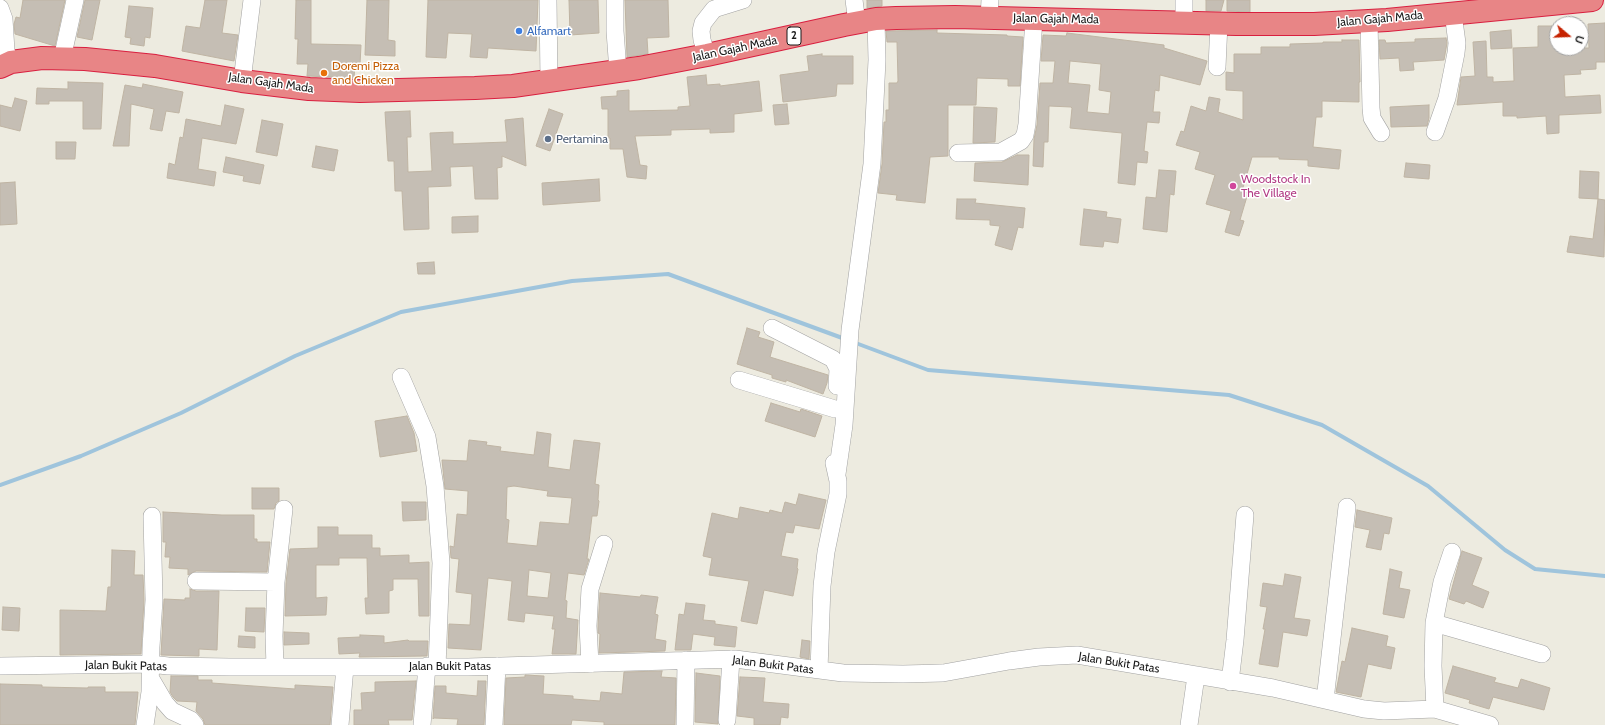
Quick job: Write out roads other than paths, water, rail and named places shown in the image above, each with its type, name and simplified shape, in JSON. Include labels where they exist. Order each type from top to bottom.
[{"type":"highway","name":"Jalan Gajah Mada","points":[[5,64],[42,58],[85,59],[155,66],[242,81],[310,89],[360,91],[507,86],[549,82],[707,55],[867,21],[990,9],[1034,19],[1314,24],[1369,21],[1454,13],[1517,4],[1592,0]]},
{"type":"street","points":[[62,59],[75,0]]},
{"type":"street","points":[[242,81],[252,0]]},
{"type":"street","points":[[548,0],[549,82]]},
{"type":"street","points":[[615,0],[615,31],[618,71]]},
{"type":"street","points":[[707,55],[702,40],[701,31],[703,23],[714,9],[742,0]]},
{"type":"street","points":[[837,474],[844,425],[849,337],[872,164],[877,60],[867,21],[854,0]]},
{"type":"street","points":[[1184,0],[1184,22]]},
{"type":"street","points":[[0,8],[4,19],[6,51],[5,64]]},
{"type":"street","points":[[1435,132],[1447,98],[1456,53],[1457,43],[1454,13]]},
{"type":"street","points":[[958,153],[1001,152],[1021,141],[1025,135],[1034,19]]},
{"type":"street","points":[[1369,21],[1372,118],[1381,133]]},
{"type":"street","points":[[1218,66],[1219,23]]},
{"type":"street","points":[[772,328],[811,347],[836,362],[838,369],[832,452],[837,474],[838,494],[826,552],[822,586],[819,670]]},
{"type":"street","points":[[401,377],[425,433],[431,455],[436,486],[442,563],[432,667],[422,725]]},
{"type":"street","points":[[739,380],[836,409]]},
{"type":"street","points":[[1325,700],[1347,508]]},
{"type":"street","points":[[275,668],[274,636],[276,582],[284,509]]},
{"type":"street","points":[[1230,682],[1235,640],[1244,515]]},
{"type":"street","points":[[146,725],[151,672],[154,600],[152,516]]},
{"type":"street","points":[[590,664],[588,626],[590,589],[604,544]]},
{"type":"street","points":[[1435,709],[1433,666],[1434,623],[1442,582],[1452,552]]},
{"type":"street","points":[[196,581],[276,582]]},
{"type":"street","points":[[1434,623],[1542,654]]},
{"type":"street","name":"Jalan Bukit Patas","points":[[0,666],[151,672],[168,666],[275,668],[432,667],[590,664],[731,659],[759,661],[819,670],[868,674],[943,673],[1009,661],[1039,657],[1077,655],[1295,692],[1364,708],[1384,711],[1435,709],[1490,725]]},
{"type":"street","points":[[727,720],[731,659]]},
{"type":"street","points":[[685,725],[686,660]]},
{"type":"street","points":[[494,725],[497,666]]},
{"type":"street","points":[[340,725],[345,667]]},
{"type":"street","points":[[151,672],[165,703],[172,711],[191,720],[195,725]]},
{"type":"street","points":[[1189,725],[1196,676]]},
{"type":"waterway","points":[[0,485],[81,456],[181,413],[295,356],[401,312],[572,281],[668,274],[845,339]]},
{"type":"waterway","points":[[853,342],[928,370],[1229,395],[1322,425],[1428,486],[1505,550],[1535,569],[1605,576]]},
{"type":"place","name":"Alfamart","points":[[519,31]]},
{"type":"place","name":"Doremi Pizza and Chicken","points":[[324,73]]},
{"type":"place","name":"Pertamina","points":[[548,139]]},
{"type":"place","name":"Woodstock In The Village","points":[[1233,186]]}]
